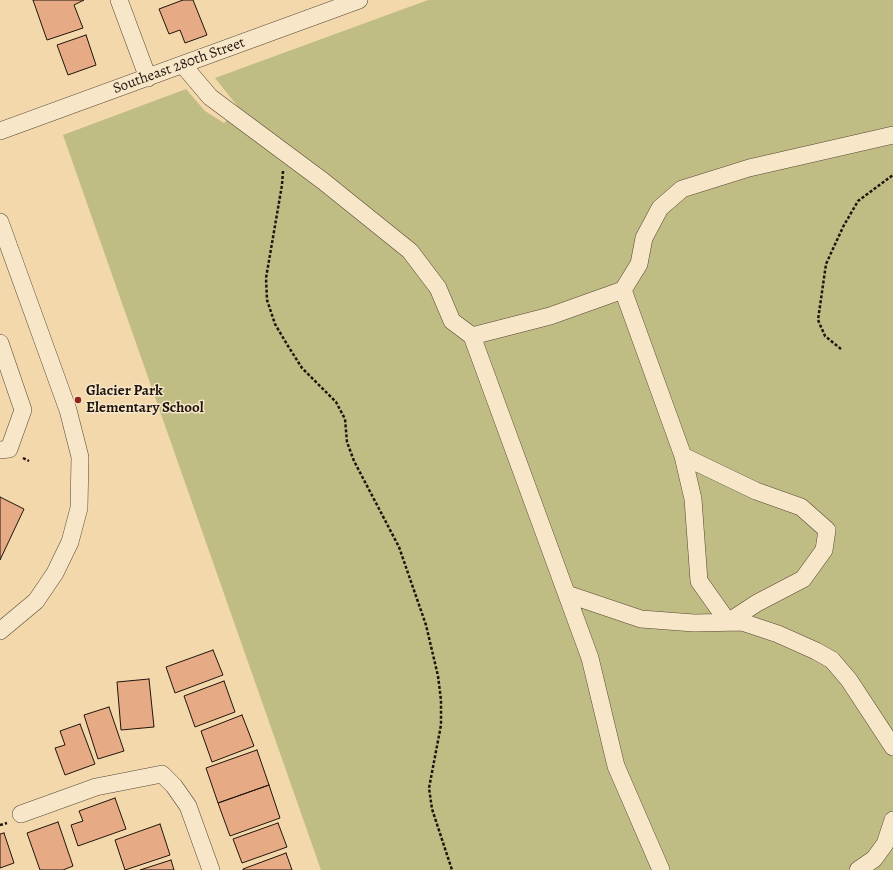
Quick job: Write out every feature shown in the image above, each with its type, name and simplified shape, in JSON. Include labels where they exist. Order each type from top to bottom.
[{"type":"street","points":[[119,0],[148,78]]},
{"type":"street","name":"Southeast 280th Street","points":[[0,131],[359,0]]},
{"type":"street","points":[[183,65],[210,97],[323,181],[410,251],[438,288],[452,321],[472,336],[590,658],[616,766],[661,870]]},
{"type":"street","points":[[472,336],[550,316],[624,290],[639,264],[644,238],[660,208],[682,189],[749,168],[893,135]]},
{"type":"street","points":[[0,222],[68,410],[80,457],[79,508],[70,542],[55,573],[36,601],[0,632]]},
{"type":"street","points":[[624,290],[683,456],[693,499],[699,581],[728,622]]},
{"type":"street","points":[[0,343],[23,410],[9,449],[0,450]]},
{"type":"street","points":[[683,456],[756,491],[801,507],[827,530],[824,550],[803,579],[757,603],[728,622]]},
{"type":"street","points":[[567,594],[641,619],[694,623],[742,622],[778,634],[832,660],[849,680],[893,747]]},
{"type":"street","points":[[21,814],[96,786],[162,774],[174,786],[188,806],[211,870]]},
{"type":"street","points":[[858,870],[874,859],[886,844],[893,820]]},
{"type":"path","points":[[283,152],[282,185],[266,278],[267,300],[275,324],[302,368],[336,402],[345,419],[347,442],[354,461],[399,548],[426,625],[438,676],[441,700],[441,725],[429,788],[432,809],[452,870]]},
{"type":"path","points":[[841,349],[825,336],[818,320],[826,264],[843,227],[858,201],[893,175]]},
{"type":"shaded area","points":[[428,0],[893,0],[893,870],[321,870],[63,135],[186,89],[205,111],[224,123],[239,108],[215,78]]},
{"type":"building","points":[[33,0],[84,0],[74,5],[83,28],[47,40]]},
{"type":"building","points":[[183,0],[193,0],[207,35],[185,43],[180,30],[169,34],[159,9]]},
{"type":"building","points":[[86,35],[96,65],[68,75],[57,45]]},
{"type":"building","points":[[0,497],[24,509],[0,560]]},
{"type":"building","points":[[213,650],[223,675],[175,693],[166,667]]},
{"type":"building","points":[[149,679],[154,727],[121,730],[117,682]]},
{"type":"building","points":[[224,681],[235,712],[195,727],[184,696]]},
{"type":"building","points":[[109,707],[124,751],[98,759],[84,715]]},
{"type":"building","points":[[242,715],[254,746],[212,762],[201,731]]},
{"type":"building","points":[[80,724],[95,764],[65,775],[55,748],[65,745],[60,731]]},
{"type":"building","points":[[257,750],[269,785],[218,803],[206,768]]},
{"type":"building","points":[[269,785],[280,818],[230,836],[218,803]]},
{"type":"building","points":[[115,798],[126,829],[78,846],[71,825],[83,821],[79,811]]},
{"type":"building","points":[[58,822],[73,866],[63,870],[40,870],[27,833]]},
{"type":"building","points":[[278,823],[287,847],[242,863],[233,839]]},
{"type":"building","points":[[160,824],[170,855],[125,870],[115,840]]},
{"type":"building","points":[[4,833],[14,863],[0,868],[0,834]]},
{"type":"building","points":[[286,853],[292,870],[243,870],[243,869]]},
{"type":"building","points":[[171,860],[174,870],[140,870]]},
{"type":"place","name":"Glacier Park Elementary School","points":[[78,400]]}]
